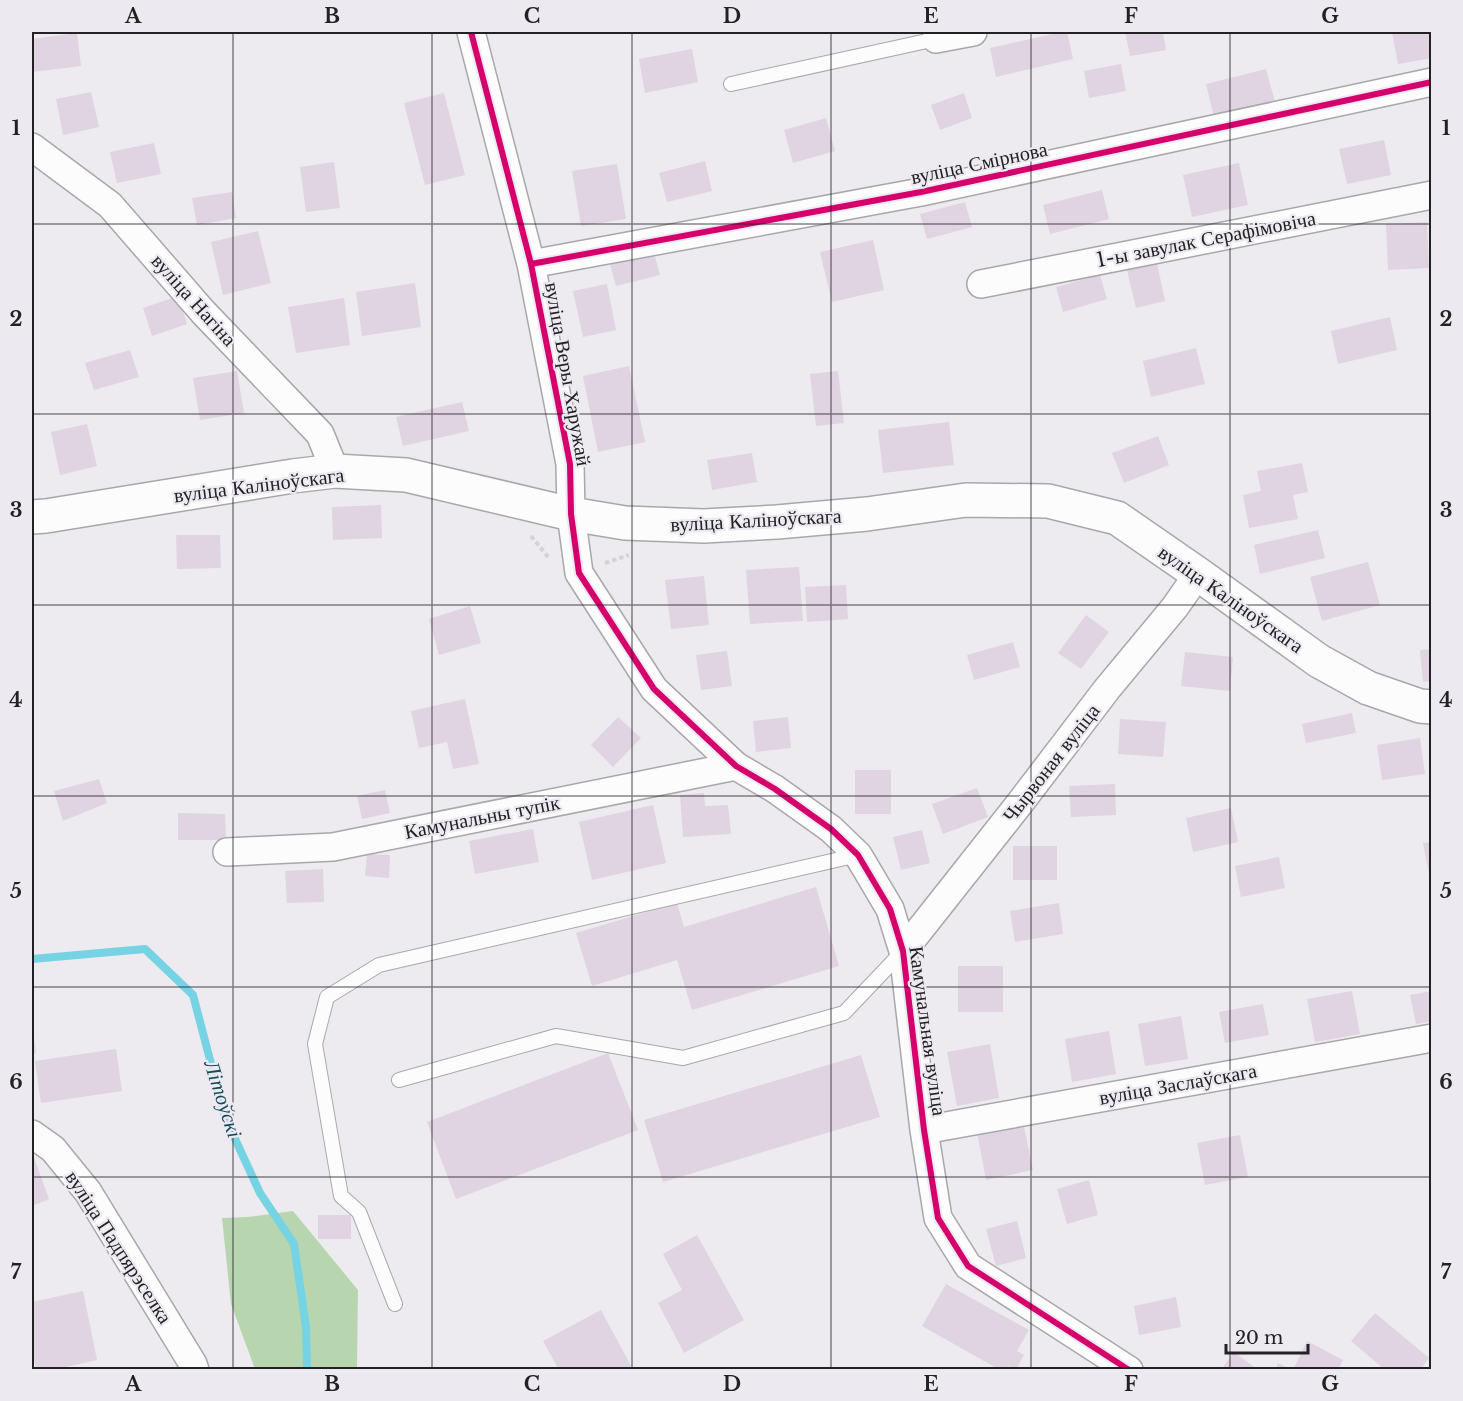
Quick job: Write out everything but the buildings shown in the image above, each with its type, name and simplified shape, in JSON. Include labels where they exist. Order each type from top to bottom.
[{"type":"main road","name":"вуліца Каліноўскага","points":[[32,517],[335,471],[406,475],[571,514],[625,523],[704,526],[867,514],[966,500],[1048,501],[1117,518],[1319,662],[1368,688],[1420,706],[1431,707]]},
{"type":"street","name":"вуліца Веры Харужай","points":[[471,32],[531,264],[570,464],[571,514]]},
{"type":"street","points":[[936,39],[973,32]]},
{"type":"street","name":"вуліца Смірнова","points":[[531,264],[921,192],[1431,82]]},
{"type":"street","name":"вуліца Нагіна","points":[[32,147],[110,205],[203,312],[320,434],[335,471]]},
{"type":"street","name":"1-ы завулак Серафімовіча","points":[[981,284],[1431,195]]},
{"type":"street","name":"Камунальная вуліца","points":[[571,514],[579,573],[654,689],[735,766],[775,789],[831,829],[858,855],[890,909],[903,951],[924,1130],[938,1218],[968,1266],[1129,1370]]},
{"type":"street","name":"Чырвоная вуліца","points":[[903,951],[1107,689],[1175,607],[1198,574]]},
{"type":"street","name":"Камунальны тупік","points":[[227,852],[333,847],[735,766]]},
{"type":"street","name":"вуліца Заслаўскага","points":[[924,1130],[1431,1038]]},
{"type":"street","name":"вуліца Падпярэселка","points":[[32,1134],[53,1149],[88,1191],[195,1370]]},
{"type":"lane","points":[[731,84],[936,39]]},
{"type":"lane","points":[[395,1304],[359,1212],[341,1196],[315,1044],[327,997],[379,965],[858,855]]},
{"type":"lane","points":[[399,1080],[556,1036],[683,1058],[844,1012],[903,951]]},
{"type":"green space","points":[[293,1211],[358,1290],[357,1369],[255,1369],[231,1304],[222,1218]]},
{"type":"waterway","name":"Літоўскі","points":[[32,959],[145,949],[193,995],[225,1117],[260,1193],[294,1244],[306,1327],[307,1370]]},
{"type":"cycle path","points":[[471,32],[531,264],[570,464],[571,514],[579,573],[654,689],[736,766],[775,789],[831,829],[858,855],[890,909],[903,951],[924,1130],[938,1218],[968,1266],[1129,1370]]},
{"type":"cycle path","points":[[531,264],[921,192],[1432,82]]}]
